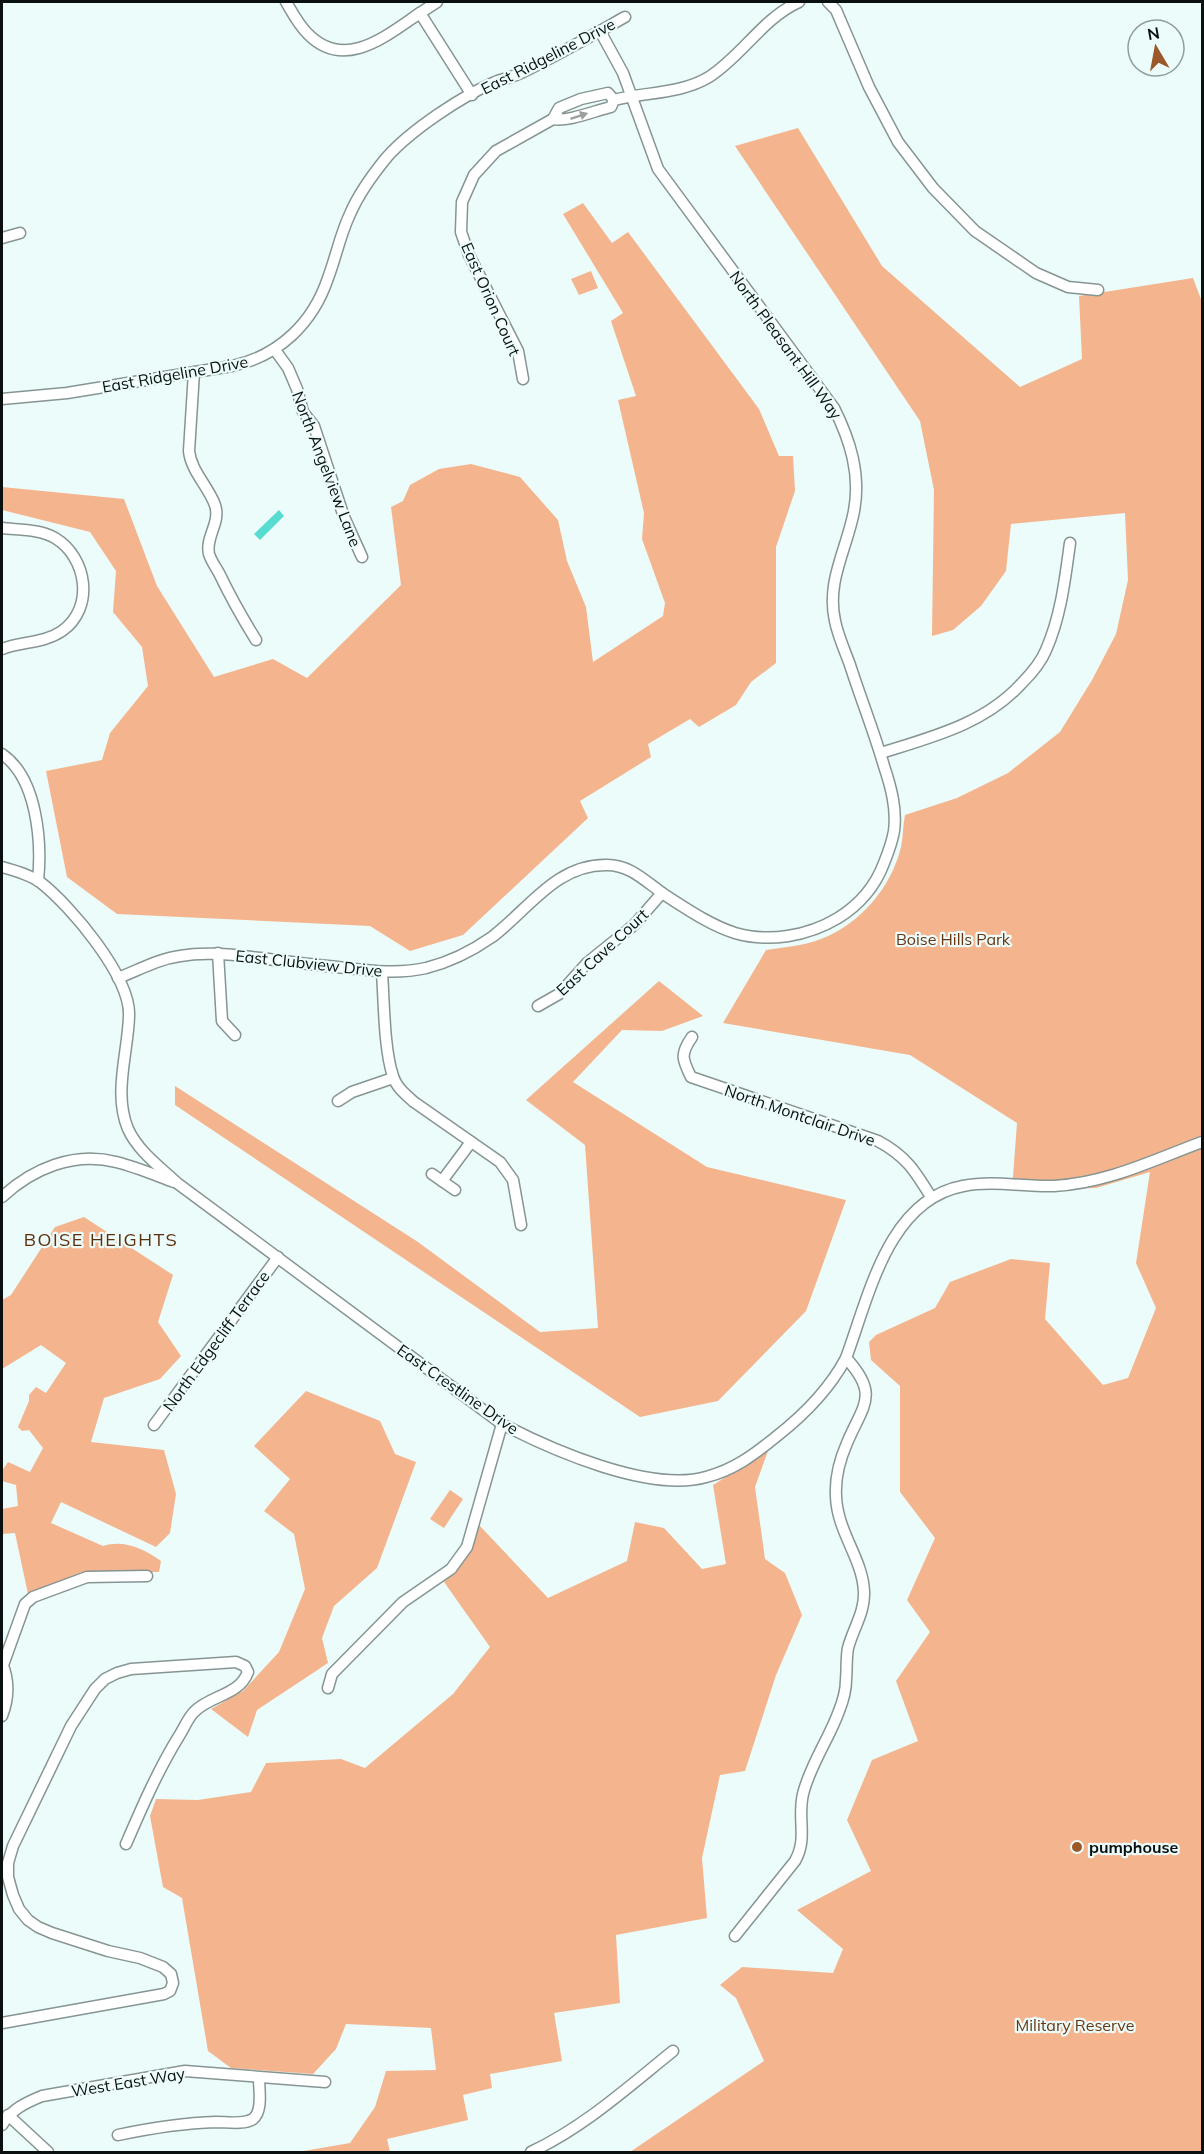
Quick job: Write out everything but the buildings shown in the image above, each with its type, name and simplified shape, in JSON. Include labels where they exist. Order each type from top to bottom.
[{"type":"street","points":[[286,2],[307,33],[316,41],[337,49],[348,50],[379,41],[437,2]]},
{"type":"street","name":"East Orion Court","points":[[523,379],[518,351],[469,255],[461,232],[462,202],[474,175],[496,151],[553,119],[559,108],[581,99],[609,93],[614,100],[669,91],[709,76],[771,20],[799,2]]},
{"type":"street","points":[[828,2],[836,10],[870,87],[898,142],[933,188],[975,231],[1036,273],[1068,287],[1098,290]]},
{"type":"street","points":[[420,13],[472,95]]},
{"type":"street","name":"East Ridgeline Drive","points":[[2,399],[67,393],[245,363],[275,350],[302,327],[312,313],[328,280],[350,213],[375,172],[390,154],[434,117],[495,82],[518,75],[625,17]]},
{"type":"street","name":"North Pleasant Hill Way","points":[[600,31],[623,73],[658,170],[834,408],[844,429],[853,456],[856,483],[854,511],[834,577],[831,598],[835,622],[881,753]]},
{"type":"street","points":[[2,238],[20,233]]},
{"type":"street","name":"North Angelview Lane","points":[[275,350],[288,368],[303,412],[314,426],[341,509],[362,557]]},
{"type":"street","points":[[194,372],[195,387],[189,451],[190,460],[214,505],[216,514],[216,523],[208,542],[210,555],[240,616],[256,640]]},
{"type":"street","points":[[2,528],[40,532],[54,537],[69,548],[77,561],[84,594],[82,606],[65,629],[52,638],[2,649]]},
{"type":"street","points":[[881,753],[967,724],[987,714],[1013,693],[1031,674],[1046,652],[1054,629],[1064,591],[1070,543]]},
{"type":"street","points":[[2,753],[17,767],[26,781],[32,800],[39,850],[38,881]]},
{"type":"street","name":"East Clubview Drive","points":[[118,978],[154,962],[182,955],[218,953],[382,972],[423,969],[472,950],[494,935],[555,880],[575,869],[610,864],[627,868],[662,893],[712,923],[736,933],[773,938],[805,934],[849,911],[867,895],[876,879],[893,838],[895,816],[881,753]]},
{"type":"street","points":[[2,867],[38,881],[78,918],[125,990],[129,1015],[122,1108],[136,1144],[177,1183]]},
{"type":"street","name":"East Cave Court","points":[[538,1006],[559,994],[587,963],[634,926],[662,893]]},
{"type":"street","points":[[218,953],[222,1021],[235,1035]]},
{"type":"street","points":[[382,972],[389,1058],[393,1078],[402,1092],[414,1102],[500,1162],[513,1180],[521,1225]]},
{"type":"street","name":"North Montclair Drive","points":[[692,1037],[684,1049],[685,1064],[691,1077],[878,1141],[898,1151],[917,1174],[931,1197]]},
{"type":"street","points":[[338,1101],[352,1092],[393,1078]]},
{"type":"street","points":[[442,1181],[471,1142]]},
{"type":"street","name":"East Crestline Drive","points":[[177,1183],[502,1424],[544,1446],[637,1477],[671,1481],[705,1478],[732,1468],[755,1454],[791,1425],[819,1398],[846,1358],[884,1253],[899,1228],[917,1208],[931,1197],[945,1190],[974,1184],[1054,1186],[1092,1181],[1135,1169],[1203,1142]]},
{"type":"street","points":[[2,1197],[24,1178],[38,1171],[58,1163],[96,1158],[116,1161],[177,1183]]},
{"type":"street","points":[[432,1174],[455,1190]]},
{"type":"street","name":"North Edgecliff Terrace","points":[[154,1425],[278,1257]]},
{"type":"street","points":[[735,1936],[801,1851],[802,1797],[806,1782],[839,1712],[845,1693],[848,1650],[863,1609],[864,1583],[842,1528],[836,1496],[841,1458],[864,1408],[866,1397],[859,1372],[846,1358]]},
{"type":"street","points":[[328,1688],[332,1674],[403,1602],[451,1569],[466,1546],[502,1424]]},
{"type":"street","points":[[2,1716],[7,1695],[7,1680],[2,1664],[25,1604],[33,1597],[60,1589],[87,1576],[147,1576]]},
{"type":"street","points":[[2,2023],[164,1994],[170,1991],[173,1983],[171,1974],[163,1967],[140,1958],[108,1951],[52,1933],[28,1920],[19,1909],[13,1894],[8,1877],[8,1863],[15,1840],[71,1726],[95,1689],[105,1679],[131,1669],[236,1662],[245,1666],[248,1672],[238,1688],[208,1701],[194,1712],[162,1762],[126,1844]]},
{"type":"street","points":[[531,2152],[594,2116],[673,2051]]},
{"type":"street","name":"West East Way","points":[[5,2120],[22,2104],[42,2096],[185,2071],[325,2082]]},
{"type":"street","points":[[118,2135],[192,2122],[246,2122],[255,2118],[259,2109],[260,2078]]},
{"type":"street","points":[[5,2120],[48,2152]]},
{"type":"green space","points":[[798,128],[882,266],[1020,387],[1082,359],[1079,296],[1193,278],[1202,302],[1202,2152],[630,2152],[764,2061],[736,1998],[720,1985],[742,1967],[833,1973],[843,1949],[797,1910],[871,1871],[847,1820],[872,1760],[918,1741],[896,1681],[930,1632],[907,1600],[935,1538],[900,1492],[900,1386],[871,1360],[869,1342],[876,1335],[935,1308],[950,1282],[1011,1259],[1050,1263],[1045,1319],[1103,1385],[1128,1378],[1156,1308],[1136,1263],[1150,1172],[1096,1188],[1012,1190],[1017,1123],[910,1055],[723,1023],[766,950],[801,945],[821,939],[849,924],[872,903],[890,877],[896,862],[901,847],[905,815],[957,798],[1008,773],[1060,732],[1092,680],[1116,634],[1128,580],[1125,513],[1011,524],[1006,571],[981,606],[953,630],[932,636],[934,490],[920,421],[735,146]]},
{"type":"green space","points":[[583,203],[612,243],[628,232],[759,409],[779,456],[793,456],[795,491],[776,547],[776,663],[751,682],[736,705],[699,727],[690,719],[648,744],[651,757],[580,801],[588,818],[463,935],[410,951],[370,926],[117,914],[67,877],[46,771],[102,760],[110,733],[148,686],[142,647],[113,612],[116,571],[90,532],[2,510],[2,487],[124,499],[157,586],[214,677],[273,659],[307,678],[401,585],[391,507],[403,501],[410,485],[439,469],[471,464],[520,477],[558,520],[567,561],[586,607],[593,662],[663,616],[665,603],[642,539],[644,513],[618,400],[636,396],[611,321],[623,313],[563,214]]},
{"type":"green space","points":[[591,271],[598,288],[579,295],[571,279]]},
{"type":"green space","points":[[659,981],[703,1016],[662,1031],[622,1030],[573,1082],[707,1167],[846,1200],[806,1311],[718,1401],[640,1417],[175,1105],[175,1086],[418,1242],[540,1332],[598,1328],[585,1145],[526,1100]]},
{"type":"green space","points":[[84,1217],[173,1275],[158,1322],[181,1356],[160,1379],[104,1398],[91,1442],[164,1450],[176,1494],[170,1533],[156,1547],[61,1502],[51,1523],[103,1546],[118,1544],[141,1549],[161,1561],[159,1572],[82,1572],[28,1594],[15,1533],[2,1534],[2,1509],[18,1506],[16,1485],[2,1481],[2,1471],[8,1462],[30,1472],[43,1448],[29,1430],[22,1431],[18,1427],[29,1401],[29,1395],[36,1387],[46,1393],[66,1363],[41,1345],[2,1369],[2,1300],[11,1295],[55,1227]]},
{"type":"green space","points":[[306,1391],[380,1421],[395,1454],[416,1462],[377,1568],[334,1606],[322,1638],[328,1663],[257,1710],[248,1737],[211,1709],[243,1691],[279,1652],[305,1589],[294,1534],[264,1511],[290,1479],[254,1446]]},
{"type":"green space","points":[[768,1451],[755,1487],[765,1559],[785,1573],[802,1615],[776,1675],[745,1771],[720,1775],[702,1858],[707,1918],[616,1935],[620,2003],[554,2013],[562,2061],[490,2074],[492,2088],[463,2095],[468,2120],[387,2139],[390,2152],[298,2152],[350,2143],[375,2107],[386,2071],[436,2070],[431,2028],[346,2024],[336,2049],[313,2074],[231,2068],[208,2051],[182,1898],[163,1887],[150,1816],[156,1799],[198,1800],[251,1792],[266,1763],[341,1759],[365,1768],[453,1694],[490,1647],[444,1582],[465,1558],[479,1525],[548,1598],[627,1561],[635,1522],[664,1528],[702,1569],[726,1564],[713,1485]]},
{"type":"green space","points":[[450,1490],[463,1499],[444,1528],[430,1519]]},
{"type":"water","points":[[279,510],[284,516],[260,540],[254,534]]},
{"type":"place","name":"pumphouse","points":[[1077,1847]]},
{"type":"district","name":"BOISE HEIGHTS","points":[[101,1239]]},
{"type":"park label","name":"Boise Hills Park","points":[[953,939]]},
{"type":"park label","name":"Military Reserve","points":[[1075,2025]]}]
